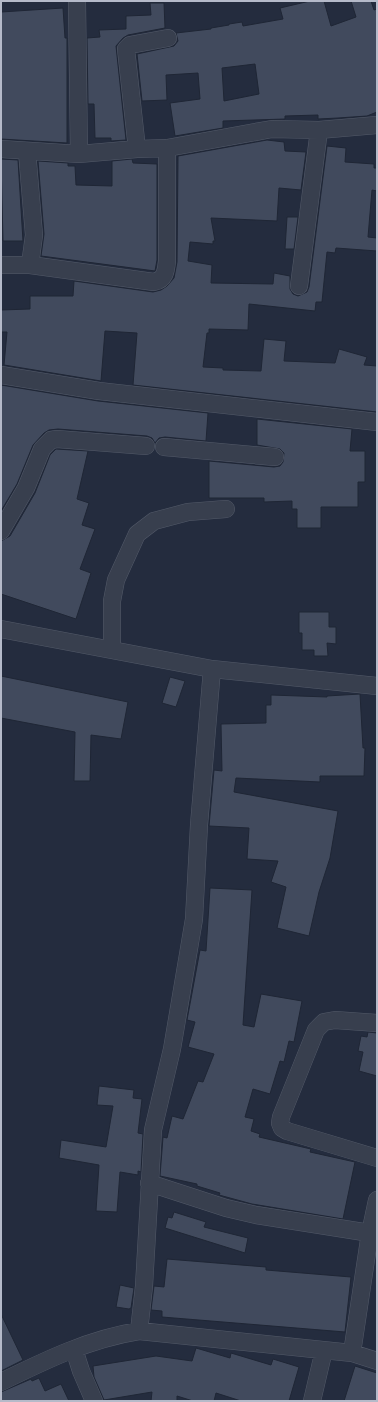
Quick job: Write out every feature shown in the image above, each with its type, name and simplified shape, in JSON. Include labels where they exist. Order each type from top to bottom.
[{"type":"street","points":[[77,1],[79,154]]},
{"type":"street","points":[[137,149],[126,49],[130,45],[168,38]]},
{"type":"street","points":[[1,149],[79,154],[167,148],[272,130],[319,130],[377,125]]},
{"type":"street","points":[[299,286],[319,130]]},
{"type":"street","points":[[1,265],[30,265],[154,282],[160,280],[166,272],[167,261],[167,148]]},
{"type":"street","points":[[27,151],[34,235],[30,265]]},
{"type":"street","points":[[1,374],[99,391],[377,422]]},
{"type":"street","points":[[1,531],[26,488],[42,449],[51,440],[57,439],[146,446]]},
{"type":"street","points":[[164,447],[275,457]]},
{"type":"street","points":[[112,650],[112,601],[116,580],[137,534],[154,521],[161,519],[188,512],[226,510]]},
{"type":"street","points":[[1,629],[212,669],[377,686]]},
{"type":"street","points":[[139,1331],[144,1286],[152,1130],[172,1049],[194,918],[199,825],[212,669]]},
{"type":"street","points":[[377,1023],[335,1020],[324,1022],[316,1030],[284,1109],[280,1123],[282,1128],[287,1131],[377,1158]]},
{"type":"street","points":[[149,1183],[226,1208],[256,1215],[373,1234]]},
{"type":"street","points":[[352,1353],[373,1234],[377,1200]]},
{"type":"street","points":[[1,1382],[62,1352],[115,1335],[139,1331],[352,1353],[377,1361]]},
{"type":"street","points":[[74,1349],[81,1371],[94,1401]]},
{"type":"street","points":[[312,1401],[324,1350]]},
{"type":"building","points":[[310,1],[324,1],[331,26],[356,17],[351,1],[371,1],[374,10],[377,9],[377,112],[367,116],[338,118],[318,119],[318,115],[285,116],[285,119],[223,121],[223,128],[175,136],[170,103],[200,99],[198,73],[166,75],[167,100],[142,101],[137,54],[174,46],[178,41],[176,33],[211,29],[242,22],[243,26],[283,19],[280,8]],"holes":[[[255,64],[259,94],[224,101],[222,68]]]},
{"type":"building","points":[[150,3],[164,3],[165,28],[128,35],[116,46],[126,140],[111,141],[111,138],[95,138],[94,104],[88,104],[87,38],[100,37],[99,30],[126,29],[126,16],[151,15]]},
{"type":"building","points":[[63,8],[65,38],[67,38],[67,143],[1,139],[1,12]]},
{"type":"building","points":[[267,140],[284,142],[285,151],[306,152],[301,190],[279,188],[277,221],[211,218],[215,241],[213,241],[213,244],[190,242],[188,261],[212,265],[211,283],[273,284],[274,273],[290,276],[290,289],[293,294],[298,296],[307,292],[309,287],[327,146],[346,148],[345,162],[374,164],[374,168],[377,168],[377,191],[372,190],[368,237],[377,238],[377,251],[336,248],[335,253],[327,252],[322,302],[316,302],[315,311],[249,304],[248,330],[209,329],[209,333],[207,333],[203,367],[223,368],[223,370],[261,371],[264,339],[286,341],[284,361],[335,363],[339,349],[367,357],[364,365],[377,366],[377,412],[133,385],[137,333],[105,331],[101,381],[4,365],[7,332],[1,332],[1,310],[30,309],[30,296],[73,296],[74,281],[153,292],[161,290],[167,286],[174,278],[177,262],[178,156]]},
{"type":"building","points":[[1,159],[18,160],[23,241],[3,241]]},
{"type":"building","points":[[132,159],[133,163],[157,164],[157,260],[155,271],[41,256],[44,234],[38,161],[68,163],[68,166],[75,166],[76,185],[112,186],[112,161]]},
{"type":"building","points":[[287,217],[298,217],[294,249],[285,249]]},
{"type":"building","points":[[1,385],[98,401],[208,413],[206,441],[165,437],[159,438],[155,443],[152,438],[147,436],[58,429],[49,430],[44,433],[33,445],[17,484],[1,511]]},
{"type":"building","points":[[257,419],[352,429],[350,451],[365,451],[365,482],[358,482],[358,507],[321,507],[321,528],[297,528],[297,509],[292,509],[292,501],[264,502],[264,498],[209,498],[209,461],[274,467],[280,466],[283,462],[284,453],[280,449],[257,445]]},
{"type":"building","points":[[56,449],[88,451],[77,499],[89,503],[82,525],[95,529],[80,569],[91,573],[76,619],[1,594],[1,541],[10,536],[35,493],[50,455]]},
{"type":"building","points":[[299,612],[329,612],[329,627],[336,627],[336,644],[327,643],[328,656],[314,656],[314,650],[302,650],[302,633],[299,633]]},
{"type":"building","points":[[1,676],[128,702],[121,739],[91,735],[90,781],[74,781],[75,732],[1,718]]},
{"type":"building","points":[[170,677],[185,681],[176,707],[162,703]]},
{"type":"building","points":[[360,694],[363,748],[365,748],[364,776],[320,776],[320,782],[236,778],[234,792],[338,811],[330,858],[319,892],[309,936],[277,928],[286,887],[271,882],[278,861],[247,859],[249,828],[209,826],[214,770],[222,771],[221,724],[266,723],[266,705],[271,705],[271,695],[327,697]]},
{"type":"building","points":[[210,888],[252,890],[243,1025],[254,1027],[261,994],[302,1001],[294,1042],[289,1041],[284,1062],[280,1061],[270,1094],[253,1089],[245,1117],[254,1119],[251,1131],[260,1134],[259,1137],[311,1149],[310,1152],[355,1162],[343,1219],[252,1204],[219,1195],[220,1193],[197,1186],[197,1184],[160,1176],[163,1137],[167,1138],[172,1116],[183,1119],[198,1081],[203,1082],[214,1054],[188,1047],[195,1022],[187,1020],[200,950],[206,951]]},
{"type":"building","points":[[368,1032],[377,1033],[377,1076],[359,1071],[363,1052],[358,1051],[361,1036],[367,1037]]},
{"type":"building","points":[[99,1086],[134,1090],[133,1098],[142,1099],[138,1133],[143,1134],[141,1172],[138,1171],[138,1175],[120,1172],[117,1212],[96,1211],[99,1165],[59,1158],[61,1140],[106,1147],[113,1106],[97,1105]]},
{"type":"building","points":[[174,1212],[206,1222],[204,1227],[248,1238],[245,1253],[165,1228],[168,1217],[172,1218]]},
{"type":"building","points":[[167,1259],[266,1267],[266,1270],[351,1277],[345,1332],[162,1317],[162,1311],[151,1310],[154,1286],[164,1287]]},
{"type":"building","points":[[120,1285],[134,1288],[131,1308],[129,1309],[116,1307]]},
{"type":"building","points":[[1,1314],[23,1360],[1,1371]]},
{"type":"building","points":[[196,1348],[230,1358],[231,1353],[271,1365],[273,1359],[299,1367],[289,1401],[241,1401],[216,1393],[214,1401],[193,1401],[177,1396],[177,1401],[151,1401],[152,1392],[104,1400],[94,1377],[93,1366],[156,1356],[192,1361]]},
{"type":"building","points":[[355,1366],[377,1373],[377,1401],[344,1401]]},
{"type":"building","points":[[39,1378],[45,1391],[61,1384],[69,1401],[1,1401],[1,1392],[31,1379],[32,1381]]}]
